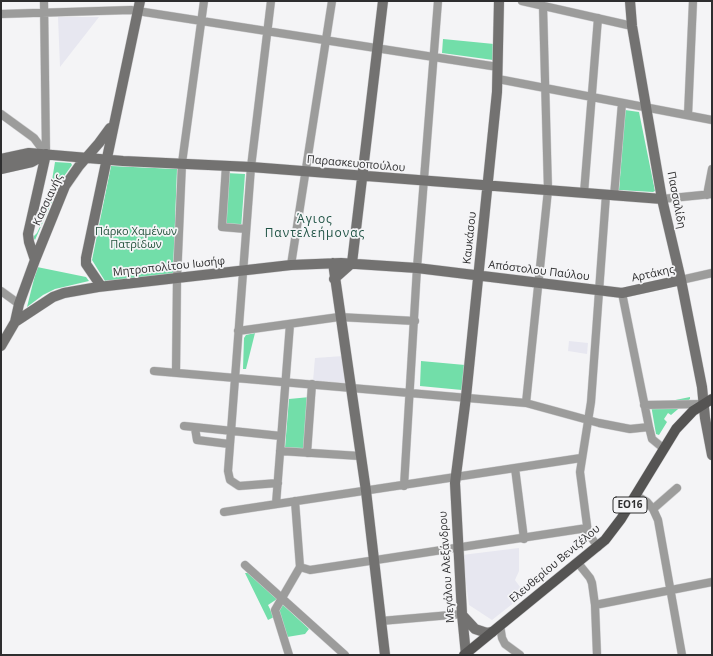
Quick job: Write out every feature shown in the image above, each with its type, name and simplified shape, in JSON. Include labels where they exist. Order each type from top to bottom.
[{"type":"main road","points":[[334,279],[352,263],[383,1]]},
{"type":"main road","name":"Καυκάσου","points":[[455,477],[466,397],[498,79],[499,1]]},
{"type":"main road","name":"Πασσαλίδη","points":[[630,1],[632,26],[662,199],[708,401],[712,455]]},
{"type":"main road","points":[[101,286],[86,264],[86,258],[139,6]]},
{"type":"main road","name":"Κασσιανής","points":[[15,322],[19,304],[35,260],[65,186],[105,135],[116,115]]},
{"type":"main road","name":"Παρασκευοπούλου","points":[[1,159],[29,153],[46,154],[86,158],[306,171],[662,199]]},
{"type":"main road","points":[[1,169],[32,162],[46,154]]},
{"type":"main road","points":[[35,260],[28,234],[46,154]]},
{"type":"main road","points":[[333,263],[334,279],[375,559],[383,654]]},
{"type":"main road","name":"Μητροπολίτου Ιωσήφ","points":[[15,322],[53,297],[64,293],[101,286],[291,265],[333,263]]},
{"type":"main road","name":"Απόστολου Παύλου","points":[[333,263],[417,268],[599,290]]},
{"type":"main road","name":"Αρτάκης","points":[[599,290],[622,293],[681,280]]},
{"type":"main road","points":[[1,346],[15,322]]},
{"type":"main road","name":"Ελευθερίου Βενιζέλου","points":[[466,654],[598,547],[614,529],[663,448],[685,418],[708,401]]},
{"type":"main road","name":"Μεγάλου Αλεξάνδρου","points":[[455,477],[462,614],[466,654]]},
{"type":"main road","points":[[462,614],[475,629],[487,633],[492,632]]},
{"type":"street","points":[[44,1],[46,154]]},
{"type":"street","points":[[176,373],[177,278],[182,163],[204,1]]},
{"type":"street","points":[[271,1],[251,167],[228,471],[230,480],[239,486],[278,483]]},
{"type":"street","points":[[291,265],[332,1]]},
{"type":"street","points":[[404,486],[417,268],[438,1]]},
{"type":"street","points":[[522,1],[632,26]]},
{"type":"street","points":[[688,115],[693,1]]},
{"type":"street","points":[[1,14],[45,14],[118,10],[139,6],[201,21],[498,67]]},
{"type":"street","points":[[526,403],[548,190],[543,6]]},
{"type":"street","points":[[584,193],[598,18]]},
{"type":"street","points":[[498,79],[647,109],[712,120]]},
{"type":"street","points":[[598,547],[590,536],[587,528],[580,480],[581,458],[591,402],[599,290],[622,103]]},
{"type":"street","points":[[1,114],[34,138],[46,154]]},
{"type":"street","points":[[226,166],[222,228],[246,229]]},
{"type":"street","points":[[662,199],[709,195],[712,169]]},
{"type":"street","name":"Αρτάκης","points":[[681,280],[712,274]]},
{"type":"street","points":[[1,291],[19,304]]},
{"type":"street","points":[[622,293],[652,439],[663,448]]},
{"type":"street","points":[[238,331],[340,316],[415,321]]},
{"type":"street","points":[[276,504],[290,324]]},
{"type":"street","points":[[154,371],[526,403],[630,429],[649,427]]},
{"type":"street","points":[[307,453],[312,384]]},
{"type":"street","points":[[644,405],[708,401]]},
{"type":"street","points":[[184,426],[281,436]]},
{"type":"street","points":[[195,428],[197,440],[230,444]]},
{"type":"street","points":[[280,451],[360,456]]},
{"type":"street","points":[[224,512],[404,486],[581,458]]},
{"type":"street","points":[[515,468],[524,539]]},
{"type":"street","points":[[654,509],[677,488]]},
{"type":"street","points":[[635,495],[647,502],[654,509],[658,520],[682,655]]},
{"type":"street","points":[[289,655],[275,613],[276,606],[281,597],[300,568],[295,501]]},
{"type":"street","points":[[300,568],[310,570],[375,559],[524,539],[587,528]]},
{"type":"street","points":[[578,563],[590,578],[595,606],[597,655]]},
{"type":"street","points":[[246,565],[345,655]]},
{"type":"street","points":[[595,606],[712,582]]},
{"type":"street","points":[[381,620],[462,614]]},
{"type":"street","points":[[500,625],[502,638],[505,644],[520,655]]},
{"type":"shaded area","points":[[58,17],[99,17],[60,67]]},
{"type":"shaded area","points":[[569,341],[588,343],[587,354],[568,351]]},
{"type":"shaded area","points":[[343,356],[347,383],[313,381],[315,358]]},
{"type":"shaded area","points":[[519,548],[519,571],[515,580],[525,594],[492,620],[469,605],[462,555]]},
{"type":"green space","points":[[443,39],[494,44],[493,60],[442,53]]},
{"type":"green space","points":[[625,110],[639,112],[655,191],[653,192],[619,190]]},
{"type":"green space","points":[[55,162],[71,163],[72,165],[62,179],[35,240],[33,237],[37,233],[47,211]]},
{"type":"green space","name":"Πάρκο Χαμένων Πατρίδων","points":[[111,166],[177,169],[173,275],[105,281],[92,260]]},
{"type":"green space","points":[[226,173],[245,174],[241,229],[222,227]]},
{"type":"green space","points":[[37,267],[86,277],[89,281],[55,289],[43,295],[27,307]]},
{"type":"green space","points":[[255,333],[246,369],[243,369],[244,338],[246,335]]},
{"type":"green space","points":[[421,361],[465,365],[462,390],[420,386]]},
{"type":"green space","points":[[310,397],[305,450],[285,448],[289,399]]},
{"type":"green space","points":[[690,397],[690,399],[671,415],[668,413],[664,419],[667,422],[659,435],[656,434],[651,405]]},
{"type":"green space","points":[[245,573],[248,573],[277,599],[268,605],[274,617],[268,620]]},
{"type":"green space","points":[[281,603],[309,629],[305,634],[287,637],[278,617]]},
{"type":"district","name":"Άγιος Παντελεήμονας","points":[[315,227]]}]
